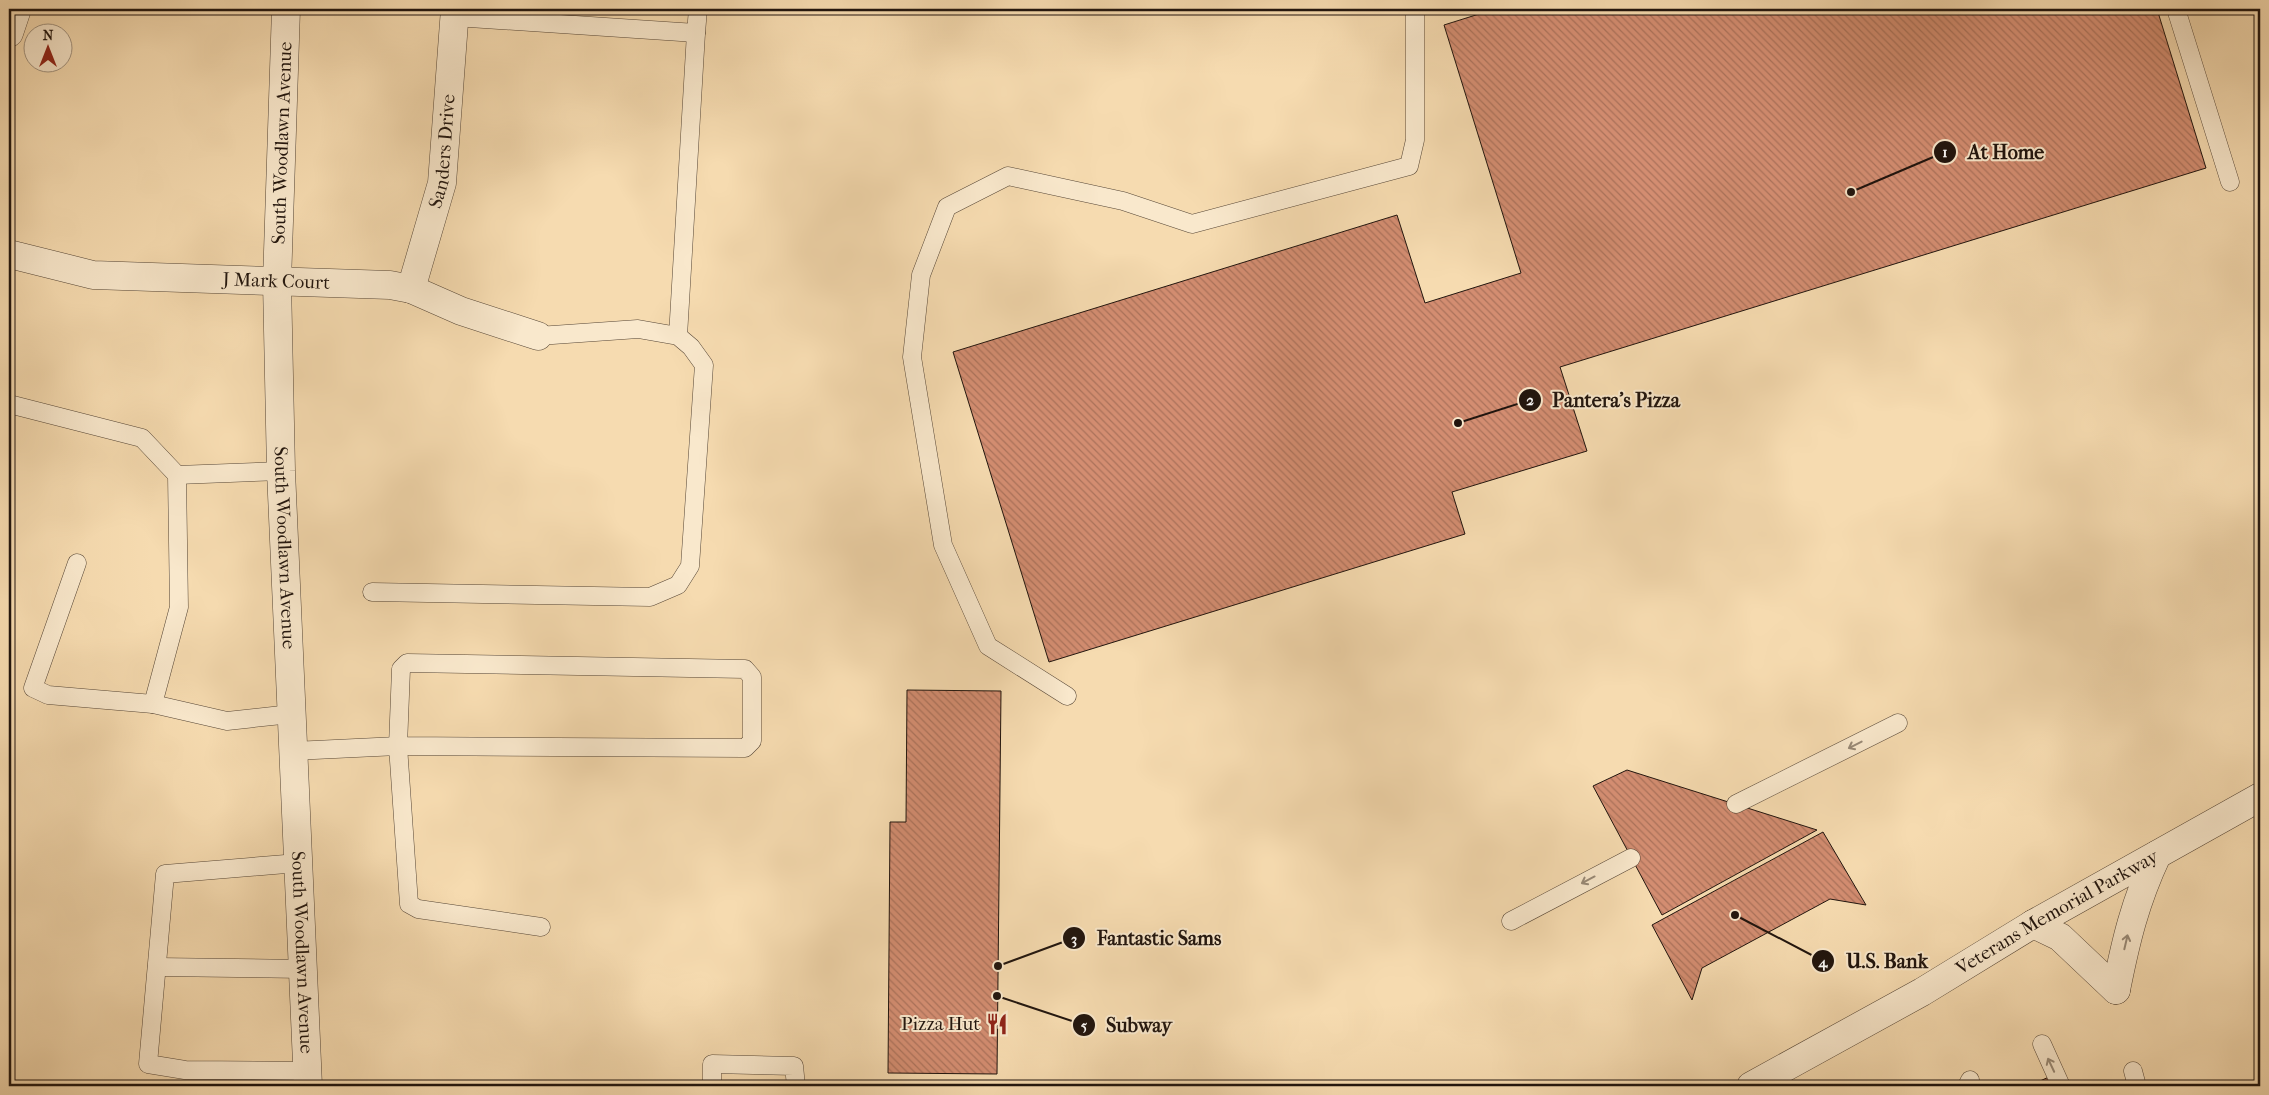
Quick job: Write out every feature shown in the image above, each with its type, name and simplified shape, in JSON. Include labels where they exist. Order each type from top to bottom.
[{"type":"street","points":[[9,33],[17,9]]},
{"type":"street","name":"South Woodlawn Avenue","points":[[286,9],[277,282],[281,471],[307,1078]]},
{"type":"street","name":"Sanders Drive","points":[[411,289],[442,183],[454,13]]},
{"type":"street","name":"J Mark Court","points":[[9,254],[93,275],[390,285],[411,289],[461,311],[538,336]]},
{"type":"street","name":"Veterans Memorial Parkway","points":[[1751,1086],[1922,992],[2033,924],[2260,797]]},
{"type":"street","points":[[2033,924],[2060,937],[2116,990],[2132,916],[2140,892],[2157,855]]},
{"type":"lane","points":[[678,336],[698,9]]},
{"type":"lane","points":[[1067,696],[988,646],[943,545],[912,357],[921,275],[947,207],[1008,176],[1123,201],[1192,224],[1409,166],[1415,140],[1416,9]]},
{"type":"lane","points":[[2176,9],[2230,182]]},
{"type":"lane","points":[[454,13],[696,33]]},
{"type":"lane","points":[[372,592],[650,597],[678,585],[690,566],[704,365],[691,347],[678,336],[638,329],[538,336]]},
{"type":"lane","points":[[9,404],[142,438],[177,475],[179,607],[153,704]]},
{"type":"lane","points":[[177,475],[281,471]]},
{"type":"lane","points":[[77,563],[33,688],[48,695],[153,704],[228,721],[292,714]]},
{"type":"lane","points":[[293,751],[398,746],[745,748],[752,741],[752,677],[745,669],[407,664],[401,669],[398,746],[409,904],[418,910],[541,927]]},
{"type":"lane","points":[[1736,804],[1898,723]]},
{"type":"lane","points":[[1511,921],[1631,858]]},
{"type":"lane","points":[[298,863],[165,874],[148,1064],[185,1070],[307,1078]]},
{"type":"lane","points":[[157,967],[303,969]]},
{"type":"lane","points":[[2042,1044],[2061,1086]]},
{"type":"lane","points":[[712,1086],[712,1064],[794,1066],[796,1086]]},
{"type":"building","points":[[1495,9],[2157,9],[2206,168],[1560,367],[1587,451],[1452,492],[1465,534],[1049,662],[953,352],[1397,215],[1425,303],[1521,273],[1444,25]]},
{"type":"building","points":[[907,690],[1001,691],[997,1074],[888,1073],[890,822],[906,822]]},
{"type":"building","points":[[1627,770],[1817,830],[1662,915],[1593,786]]},
{"type":"building","points":[[1823,832],[1866,905],[1830,899],[1702,968],[1692,1000],[1652,925]]},
{"type":"building","points":[[2051,1076],[2056,1086],[2029,1086]]},
{"type":"building","points":[[2027,1081],[2029,1086],[2018,1086]]},
{"type":"place","name":"At Home","points":[[1851,192]]},
{"type":"place","name":"Pantera's Pizza","points":[[1458,423]]},
{"type":"place","name":"U.S. Bank","points":[[1735,915]]},
{"type":"place","name":"Fantastic Sams","points":[[998,966]]},
{"type":"place","name":"Subway","points":[[997,996]]},
{"type":"place","name":"Pizza Hut","points":[[997,1024]]}]
